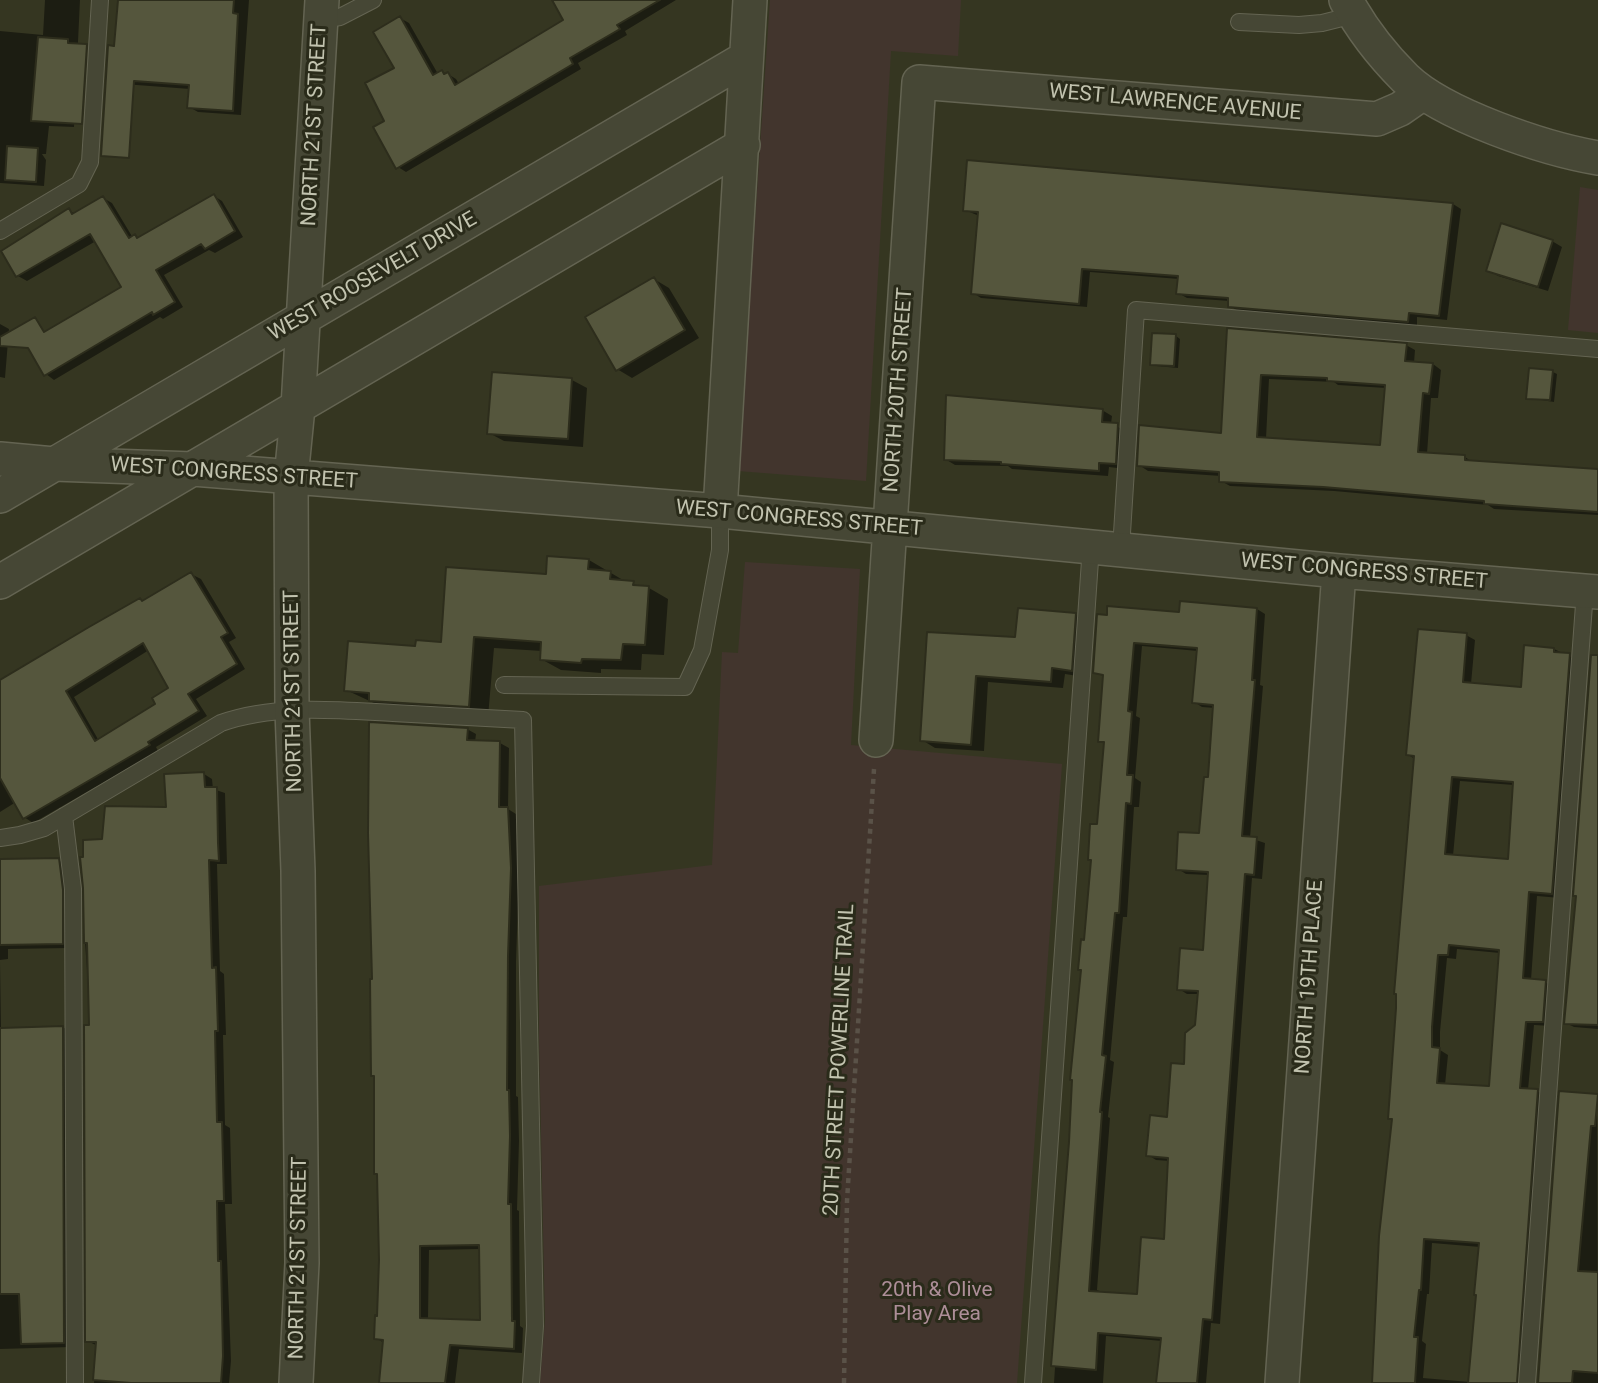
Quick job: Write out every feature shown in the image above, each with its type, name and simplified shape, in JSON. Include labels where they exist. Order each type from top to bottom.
[{"type":"street","points":[[720,511],[751,0]]},
{"type":"street","points":[[1350,8],[1405,78],[1423,93],[1519,137],[1567,152],[1598,158]]},
{"type":"street","name":"NORTH 21ST STREET","points":[[296,1383],[302,1249],[298,871],[292,710],[291,478],[299,407],[322,10]]},
{"type":"street","name":"WEST ROOSEVELT DRIVE","points":[[0,496],[746,58]]},
{"type":"street","name":"WEST LAWRENCE AVENUE","points":[[919,82],[1377,119],[1400,109],[1423,93]]},
{"type":"street","name":"NORTH 20TH STREET","points":[[876,740],[919,82]]},
{"type":"street","points":[[0,582],[743,145]]},
{"type":"street","name":"WEST CONGRESS STREET","points":[[0,459],[54,464],[193,469],[720,511],[1339,571],[1591,591]]},
{"type":"street","name":"NORTH 19TH PLACE","points":[[1282,1383],[1339,571]]},
{"type":"lane","points":[[0,231],[79,184],[90,162],[100,0]]},
{"type":"lane","points":[[322,10],[340,17],[373,0]]},
{"type":"lane","points":[[1240,22],[1299,25],[1322,23],[1350,8]]},
{"type":"lane","points":[[1033,1383],[1106,548],[1136,310],[1598,349]]},
{"type":"lane","points":[[504,685],[685,687],[702,650],[720,550],[720,511]]},
{"type":"lane","points":[[1527,1383],[1591,591]]},
{"type":"lane","points":[[0,838],[44,828],[221,723],[242,716],[292,710],[352,710],[523,720],[535,1326],[531,1383]]},
{"type":"lane","points":[[64,816],[74,889],[75,1383]]},
{"type":"path","name":"20TH STREET POWERLINE TRAIL","points":[[844,1383],[846,1201],[876,740]]},
{"type":"green space","points":[[770,0],[961,0],[958,56],[891,51],[866,481],[738,471]]},
{"type":"green space","points":[[1580,187],[1598,190],[1598,333],[1568,330]]},
{"type":"green space","name":"20th & Olive Play Area","points":[[745,562],[860,569],[851,745],[1062,764],[1017,1383],[540,1383],[545,1320],[539,1039],[539,886],[712,865],[722,652],[738,653]]},
{"type":"building","points":[[118,0],[234,0],[233,13],[238,14],[233,111],[187,108],[189,85],[134,81],[129,158],[101,156],[108,45],[114,46]]},
{"type":"building","points":[[552,0],[660,0],[617,25],[620,29],[570,58],[573,64],[396,169],[373,127],[384,121],[365,83],[394,68],[373,32],[400,16],[433,75],[442,70],[444,74],[448,72],[455,85],[563,20]]},
{"type":"building","points":[[38,37],[68,39],[68,43],[87,44],[82,124],[31,121]]},
{"type":"building","points":[[7,146],[38,148],[36,182],[5,180]]},
{"type":"building","points":[[967,160],[1453,203],[1439,316],[1409,313],[1408,322],[1228,307],[1228,298],[1176,294],[1178,276],[1082,269],[1079,304],[971,294],[978,212],[963,211]]},
{"type":"building","points":[[214,194],[235,231],[205,249],[201,244],[156,270],[175,302],[153,315],[152,312],[44,376],[28,348],[0,346],[0,337],[35,317],[44,332],[121,287],[90,234],[16,277],[1,251],[69,208],[72,214],[103,196],[129,238],[135,234],[137,238]]},
{"type":"building","points":[[1501,223],[1553,240],[1538,287],[1486,271]]},
{"type":"building","points":[[654,277],[685,330],[616,371],[585,317]]},
{"type":"building","points":[[1227,328],[1407,343],[1405,361],[1433,363],[1429,394],[1423,393],[1418,452],[1465,455],[1465,460],[1598,469],[1598,512],[1484,504],[1484,501],[1323,487],[1219,482],[1219,472],[1137,466],[1139,425],[1221,433]],"holes":[[[1261,375],[1327,378],[1327,381],[1385,385],[1380,445],[1257,437]]]},
{"type":"building","points":[[1152,333],[1176,334],[1174,366],[1150,365]]},
{"type":"building","points":[[1529,368],[1553,370],[1550,400],[1526,399]]},
{"type":"building","points":[[492,372],[572,378],[568,439],[487,434]]},
{"type":"building","points":[[946,395],[1103,409],[1102,422],[1118,423],[1116,464],[1099,463],[1099,471],[944,460]]},
{"type":"building","points":[[547,556],[589,559],[588,569],[611,571],[610,579],[634,581],[633,585],[649,586],[645,645],[623,644],[621,660],[582,659],[581,663],[540,660],[541,642],[474,637],[469,707],[369,701],[369,693],[344,691],[348,641],[415,646],[416,640],[441,642],[446,567],[546,574]]},
{"type":"building","points":[[191,572],[228,633],[221,637],[237,664],[188,694],[199,711],[148,742],[150,745],[23,819],[0,778],[0,680],[140,598],[142,601]],"holes":[[[143,643],[168,688],[152,698],[155,704],[95,741],[66,691]]]},
{"type":"building","points":[[1180,601],[1257,608],[1252,680],[1255,680],[1242,836],[1257,837],[1254,875],[1245,874],[1212,1320],[1203,1319],[1197,1383],[1156,1383],[1161,1338],[1098,1333],[1096,1370],[1051,1366],[1069,1142],[1070,1080],[1081,970],[1078,970],[1081,939],[1084,940],[1091,860],[1088,860],[1090,824],[1097,824],[1104,742],[1098,742],[1103,675],[1093,673],[1097,614],[1107,615],[1107,606],[1179,612]],"holes":[[[1134,643],[1197,648],[1192,703],[1213,705],[1208,777],[1204,777],[1199,833],[1178,832],[1176,870],[1208,872],[1203,950],[1180,948],[1177,990],[1198,991],[1195,1025],[1185,1033],[1184,1064],[1171,1063],[1167,1117],[1150,1115],[1146,1156],[1168,1158],[1164,1239],[1141,1237],[1137,1294],[1089,1291],[1106,1056],[1102,1055],[1115,913],[1119,913],[1126,803],[1131,804],[1133,775],[1127,775],[1132,712],[1128,711]]]},
{"type":"building","points":[[1018,608],[1076,613],[1072,671],[1052,668],[1051,682],[976,676],[971,745],[920,741],[927,632],[1015,637]]},
{"type":"building","points":[[1418,629],[1467,633],[1463,682],[1521,687],[1524,645],[1554,648],[1554,652],[1570,653],[1552,894],[1529,892],[1523,978],[1546,980],[1543,1022],[1526,1022],[1520,1088],[1538,1089],[1517,1383],[1468,1383],[1479,1243],[1424,1239],[1421,1290],[1414,1337],[1418,1337],[1415,1383],[1372,1383],[1379,1236],[1392,1119],[1388,1119],[1396,1008],[1394,994],[1414,756],[1406,755]],"holes":[[[1452,777],[1513,782],[1508,859],[1445,854]],[[1449,945],[1499,950],[1489,1086],[1437,1083],[1440,1048],[1432,1047],[1432,1027],[1438,955],[1448,955]]]},
{"type":"building","points":[[1591,655],[1598,655],[1598,1025],[1564,1024],[1576,896],[1573,896]]},
{"type":"building","points":[[369,722],[468,728],[467,740],[500,741],[499,807],[508,807],[511,868],[507,1090],[514,1349],[450,1345],[445,1383],[379,1383],[383,1340],[374,1339],[379,1260],[377,1174],[374,1174],[374,1076],[371,1076],[372,979],[368,833]],"holes":[[[479,1245],[480,1320],[420,1318],[420,1246]]]},
{"type":"building","points":[[204,772],[205,787],[217,787],[219,861],[209,860],[212,968],[216,967],[218,1031],[215,1031],[217,1122],[222,1122],[224,1201],[217,1201],[218,1261],[221,1261],[221,1383],[131,1383],[93,1380],[96,1342],[85,1342],[84,1025],[89,1025],[87,943],[84,943],[80,857],[83,857],[83,840],[102,839],[105,806],[166,807],[164,774]]},
{"type":"building","points":[[59,858],[63,890],[63,944],[0,945],[0,859]]},
{"type":"building","points":[[63,1026],[64,1343],[21,1344],[19,1294],[0,1294],[0,1028]]},
{"type":"building","points":[[1559,1091],[1598,1094],[1595,1126],[1591,1126],[1578,1271],[1598,1272],[1598,1373],[1573,1371],[1572,1383],[1538,1383]]}]
